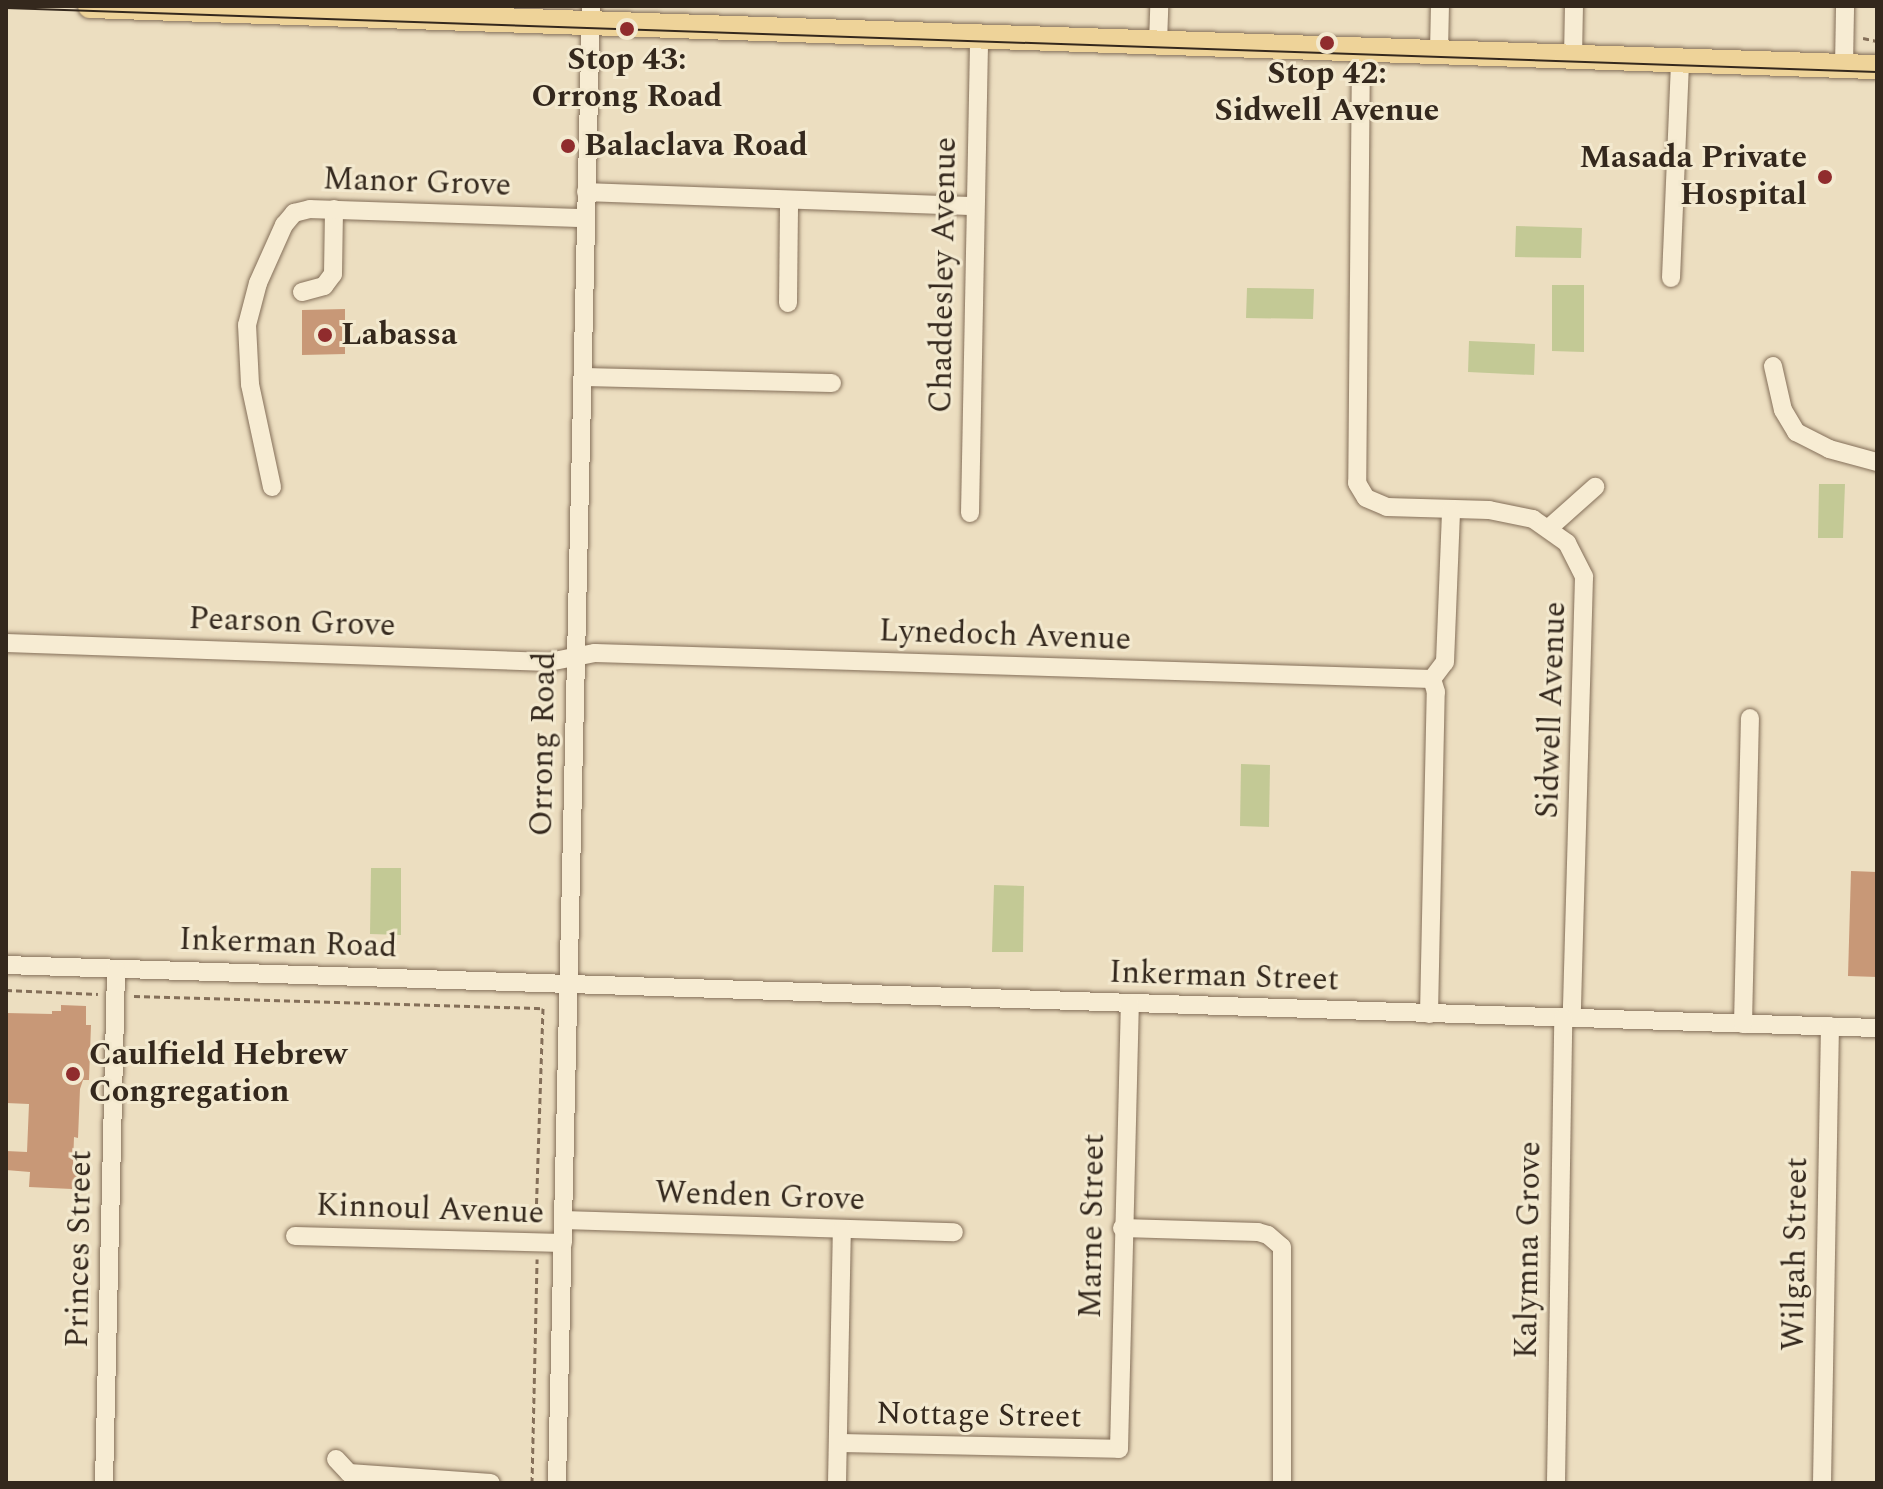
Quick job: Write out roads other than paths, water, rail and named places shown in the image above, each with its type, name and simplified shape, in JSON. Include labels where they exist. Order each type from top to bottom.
[{"type":"main road","points":[[90,6],[590,15],[979,37],[1877,67]]},
{"type":"street","points":[[1158,43],[1159,6]]},
{"type":"street","points":[[1439,52],[1440,6]]},
{"type":"street","points":[[1573,57],[1574,6]]},
{"type":"street","points":[[1844,66],[1845,6]]},
{"type":"street","name":"Orrong Road","points":[[557,1483],[590,15]]},
{"type":"street","name":"Chaddesley Avenue","points":[[970,513],[979,37]]},
{"type":"street","points":[[1361,50],[1357,483],[1366,498],[1380,506],[1503,512],[1549,528],[1595,487]]},
{"type":"street","points":[[1671,278],[1680,61]]},
{"type":"street","points":[[586,192],[975,206]]},
{"type":"street","points":[[788,303],[789,200]]},
{"type":"street","points":[[302,292],[324,286],[333,274],[334,209]]},
{"type":"street","name":"Manor Grove","points":[[272,487],[250,384],[248,315],[258,283],[288,219],[300,210],[334,209],[585,218]]},
{"type":"street","points":[[1773,366],[1783,410],[1796,432],[1829,449],[1877,462]]},
{"type":"street","points":[[583,377],[832,383]]},
{"type":"street","points":[[1429,1014],[1436,692],[1432,679],[1445,662],[1451,510]]},
{"type":"street","name":"Sidwell Avenue","points":[[1549,528],[1573,553],[1586,591],[1568,1018]]},
{"type":"street","name":"Pearson Grove","points":[[6,643],[549,662],[576,658]]},
{"type":"street","name":"Lynedoch Avenue","points":[[576,658],[595,653],[1432,679]]},
{"type":"street","points":[[1743,1024],[1750,718]]},
{"type":"street","name":"Inkerman Road","points":[[6,965],[569,986]]},
{"type":"street","name":"Princes Street","points":[[104,1483],[116,969]]},
{"type":"street","name":"Inkerman Street","points":[[569,986],[1877,1028]]},
{"type":"street","name":"Marne Street","points":[[1119,1449],[1122,1228],[1130,1004]]},
{"type":"street","name":"Kalymna Grove","points":[[1556,1483],[1568,1018]]},
{"type":"street","name":"Wilgah Street","points":[[1822,1483],[1830,1026]]},
{"type":"street","name":"Wenden Grove","points":[[563,1220],[954,1232]]},
{"type":"street","points":[[1122,1228],[1258,1232],[1268,1235],[1282,1247],[1282,1483]]},
{"type":"street","points":[[837,1483],[842,1230]]},
{"type":"street","name":"Kinnoul Avenue","points":[[295,1236],[563,1243]]},
{"type":"street","name":"Nottage Street","points":[[838,1443],[1119,1449]]},
{"type":"street","points":[[336,1459],[349,1473],[491,1483]]},
{"type":"tram line","points":[[6,8],[1877,72]]},
{"type":"place","name":"Stop 43: Orrong Road","points":[[627,29]]},
{"type":"place","name":"Stop 42: Sidwell Avenue","points":[[1327,43]]},
{"type":"place","name":"Balaclava Road","points":[[568,146]]},
{"type":"place","name":"Masada Private Hospital","points":[[1825,177]]},
{"type":"place","name":"Labassa","points":[[325,335]]},
{"type":"place","name":"Caulfield Hebrew Congregation","points":[[73,1074]]}]
